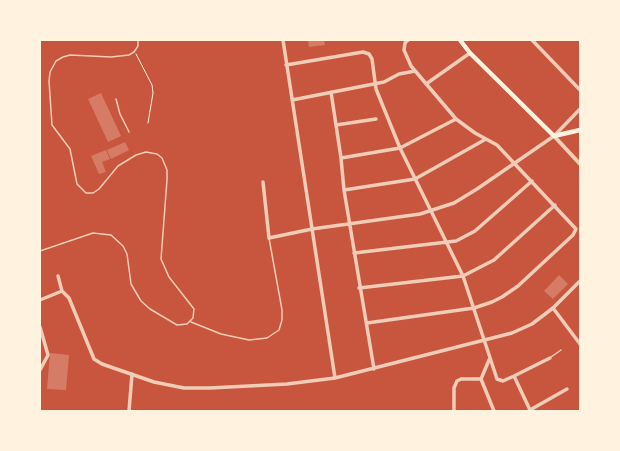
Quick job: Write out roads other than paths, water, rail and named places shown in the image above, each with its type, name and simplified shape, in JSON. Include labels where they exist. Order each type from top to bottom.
[{"type":"main road","points":[[460,40],[470,53],[554,136],[580,130]]},
{"type":"street","points":[[283,40],[335,378]]},
{"type":"street","points":[[367,323],[474,308],[492,302],[511,292],[572,235],[576,229],[515,162],[497,145],[456,119],[415,71],[405,56],[405,44],[408,40]]},
{"type":"street","points":[[532,40],[580,90]]},
{"type":"street","points":[[286,65],[363,52],[369,54],[372,59],[375,84],[400,148],[463,276],[489,360],[497,379],[503,381],[550,358]]},
{"type":"street","points":[[426,84],[470,53]]},
{"type":"street","points":[[292,100],[384,82],[399,74],[415,71]]},
{"type":"street","points":[[331,92],[349,225],[374,369]]},
{"type":"street","points":[[263,182],[269,238],[312,229],[349,225],[432,211],[460,199],[554,136],[580,109]]},
{"type":"street","points":[[336,126],[376,119]]},
{"type":"street","points":[[341,158],[400,148],[456,119]]},
{"type":"street","points":[[554,136],[580,164]]},
{"type":"street","points":[[344,190],[415,179],[486,139]]},
{"type":"street","points":[[354,253],[447,243],[466,237],[532,181]]},
{"type":"street","points":[[359,288],[463,276],[494,260],[555,205]]},
{"type":"street","points":[[58,276],[62,291],[69,298],[94,359],[102,364],[154,382],[184,388],[235,388],[335,378],[483,340],[524,328],[554,308],[580,281]]},
{"type":"street","points":[[40,300],[62,291]]},
{"type":"street","points":[[554,308],[580,344]]},
{"type":"street","points":[[40,327],[48,355],[40,370]]},
{"type":"street","points":[[489,360],[481,379],[494,411]]},
{"type":"street","points":[[128,411],[132,374]]},
{"type":"street","points":[[514,376],[530,410],[567,389]]},
{"type":"street","points":[[454,411],[454,388],[457,381],[461,379],[481,379]]},
{"type":"lane","points":[[40,251],[94,233],[111,235],[123,246],[127,254],[131,284],[141,301],[150,309],[177,325],[182,326],[191,322],[195,313],[194,309],[169,277],[161,259],[167,180],[167,170],[162,158],[157,154],[146,152],[136,155],[118,166],[99,189],[93,193],[86,193],[77,184],[70,149],[52,125],[49,81],[52,66],[56,61],[63,57],[70,56],[111,58],[129,55],[134,52],[138,46],[138,40]]},
{"type":"lane","points":[[116,99],[120,114],[129,132]]},
{"type":"lane","points":[[191,322],[221,334],[249,340],[267,338],[279,330],[282,320],[282,310],[269,238]]},
{"type":"lane","points":[[550,358],[561,350]]}]
